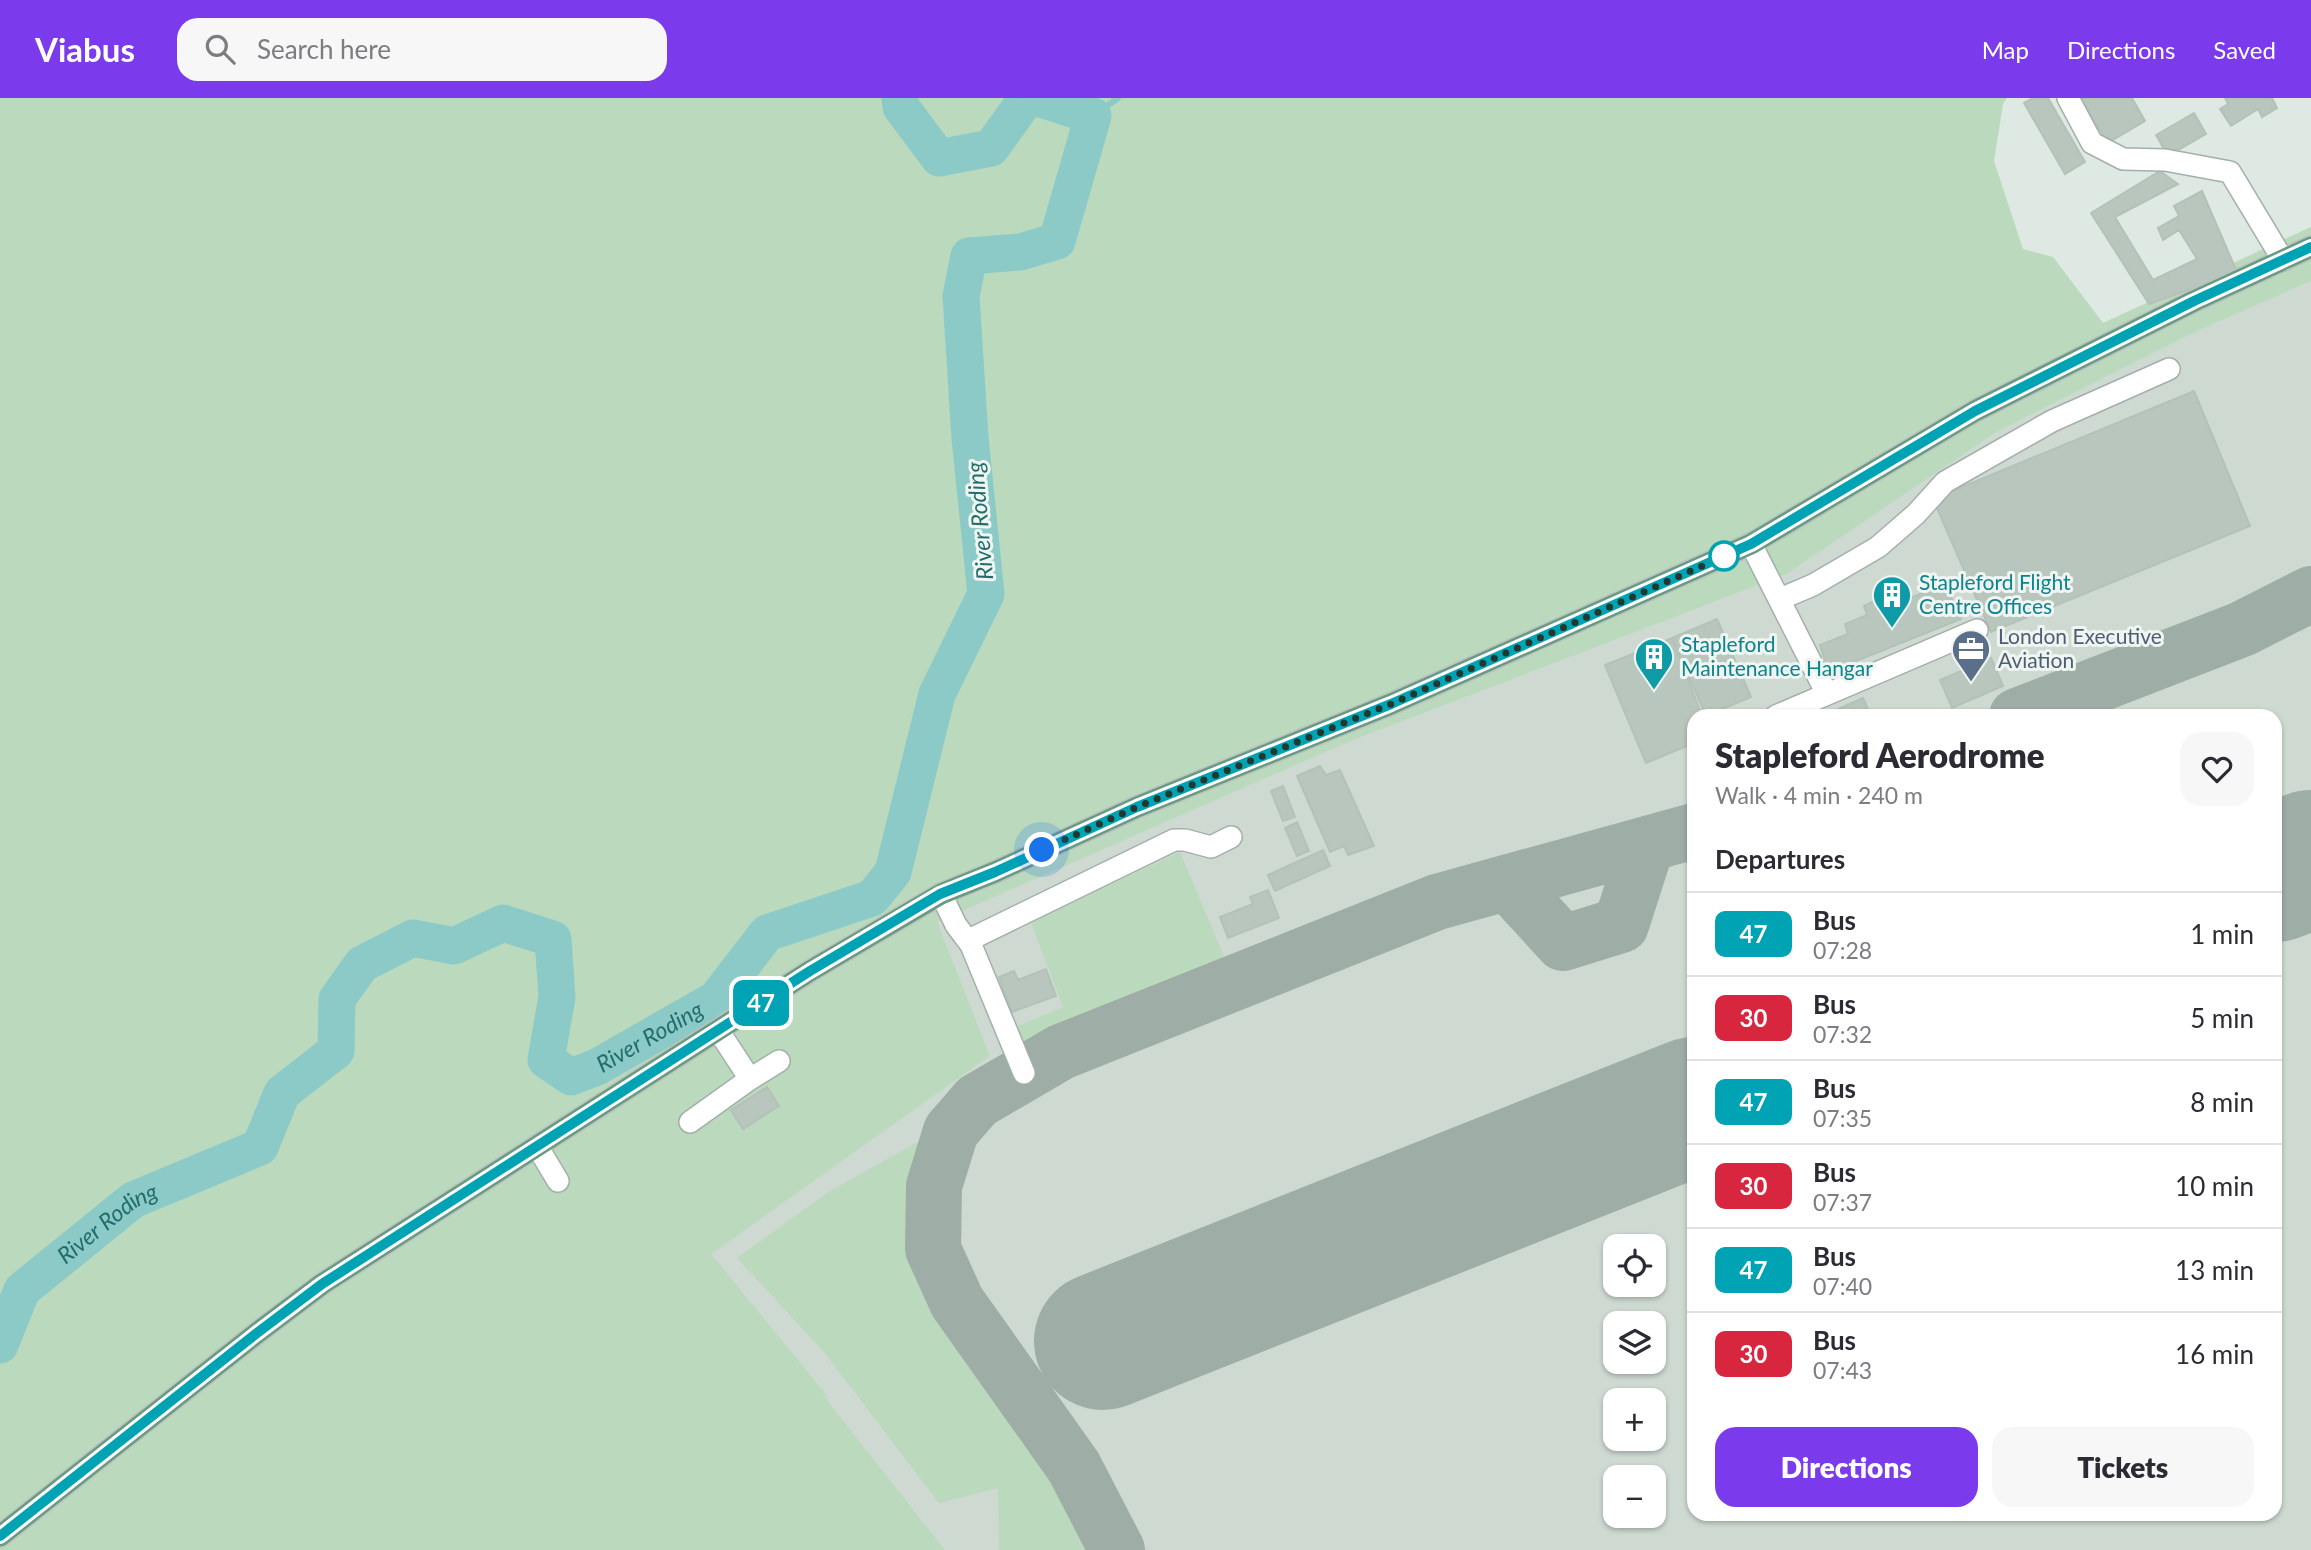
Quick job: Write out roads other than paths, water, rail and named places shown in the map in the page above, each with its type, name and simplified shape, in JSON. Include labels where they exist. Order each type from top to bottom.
[{"type":"main road","points":[[0,1536],[322,1284],[810,971],[940,894],[1137,807],[1391,704],[1751,544],[1975,411],[2194,301],[2311,247]]},
{"type":"lane","points":[[2068,98],[2092,143],[2123,159],[2165,160],[2230,172],[2283,260]]},
{"type":"lane","points":[[1780,599],[1813,584],[1878,547],[1916,514],[1945,482],[2052,421],[2169,369]]},
{"type":"lane","points":[[1751,544],[1827,694]]},
{"type":"lane","points":[[1792,709],[1977,631]]},
{"type":"lane","points":[[971,945],[975,937],[1174,840],[1211,847],[1231,837]]},
{"type":"lane","points":[[940,894],[956,925],[971,945],[1024,1073]]},
{"type":"lane","points":[[718,1030],[750,1079]]},
{"type":"lane","points":[[690,1122],[779,1061]]},
{"type":"lane","points":[[537,1146],[558,1181]]},
{"type":"waterway","name":"River Roding","points":[[900,98],[901,107],[939,158],[991,148],[1027,98]]},
{"type":"waterway","name":"River Roding","points":[[0,1345],[22,1290],[133,1200],[260,1147],[282,1093],[336,1051],[337,999],[362,964],[413,938],[454,946],[503,923],[553,939],[557,997],[546,1060],[571,1077],[597,1067],[716,999],[767,933],[872,898],[893,872],[937,694],[986,594],[970,438],[961,296],[969,256],[1020,252],[1057,241],[1093,116],[1038,98]]},
{"type":"waterway","points":[[1093,116],[1118,98]]},
{"type":"place","name":"Stapleford Flight Centre Offices","points":[[1892,629]]},
{"type":"place","name":"London Executive Aviation","points":[[1971,683]]},
{"type":"place","name":"Stapleford Maintenance Hangar","points":[[1654,691]]}]
